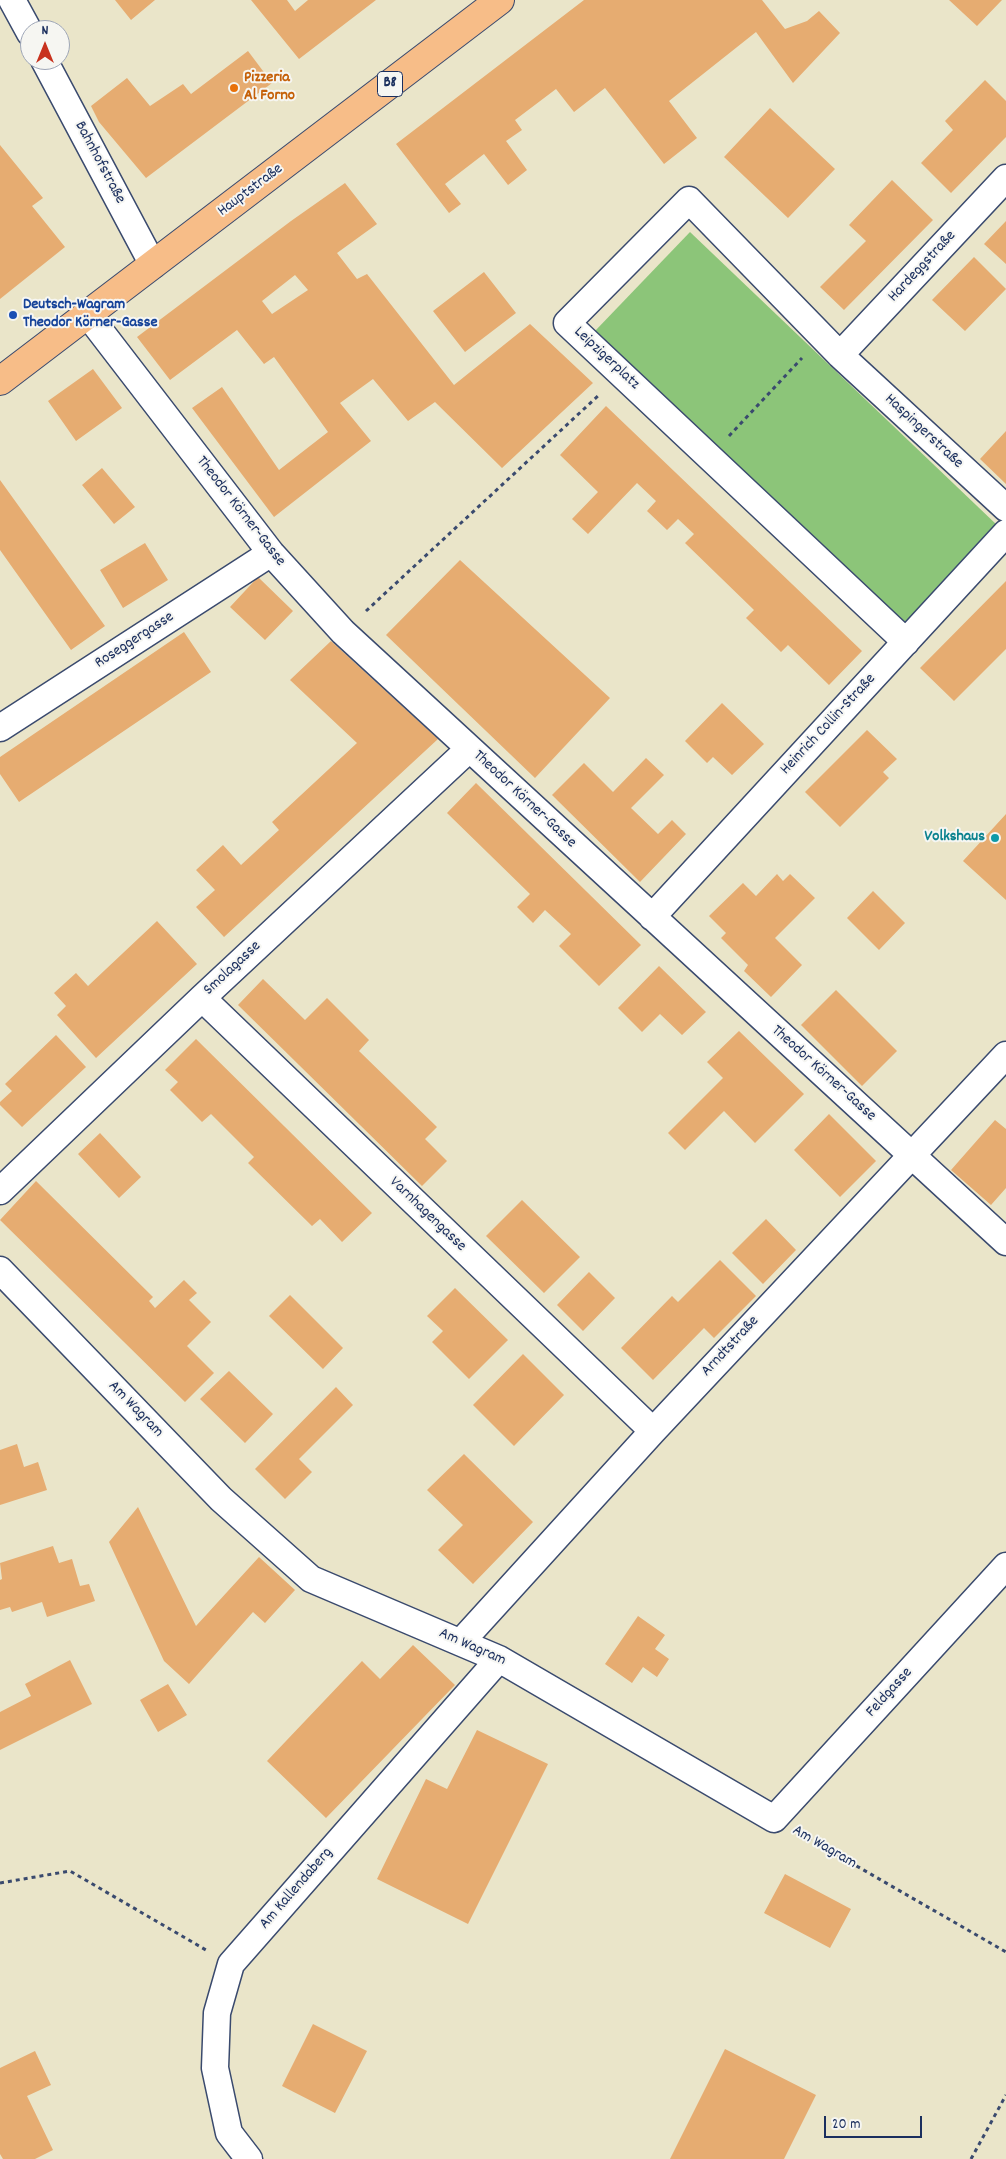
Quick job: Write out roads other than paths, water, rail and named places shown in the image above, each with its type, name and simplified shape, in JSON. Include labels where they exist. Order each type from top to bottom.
[{"type":"main road","name":"Hauptstraße","points":[[0,381],[500,0]]},
{"type":"street","points":[[12,0],[23,20]]},
{"type":"street","name":"Bahnhofstraße","points":[[49,70],[153,265]]},
{"type":"street","name":"Hardeggstraße","points":[[840,356],[1006,178]]},
{"type":"street","name":"Leipzigerplatz","points":[[840,356],[689,200],[567,322],[906,642]]},
{"type":"street","name":"Theodor Körner-Gasse","points":[[88,315],[270,553],[343,632],[1006,1242]]},
{"type":"street","name":"Haspingerstraße","points":[[840,356],[1006,508]]},
{"type":"street","name":"Heinrich Collin-Straße","points":[[652,917],[1006,533]]},
{"type":"street","name":"Roseggergasse","points":[[0,728],[270,553]]},
{"type":"street","name":"Smolagasse","points":[[0,1191],[202,998],[468,749]]},
{"type":"street","name":"Varnhagengasse","points":[[202,998],[653,1431]]},
{"type":"street","name":"Arndtstraße","points":[[461,1642],[653,1431],[1006,1055]]},
{"type":"street","name":"Am Wagram","points":[[0,1270],[221,1499],[311,1579],[499,1659],[774,1819]]},
{"type":"street","name":"Feldgasse","points":[[774,1819],[1006,1566]]},
{"type":"street","name":"Am Kallendaberg","points":[[249,2159],[229,2133],[215,2068],[217,2013],[230,1964],[499,1659]]},
{"type":"place","name":"Pizzeria Al Forno","points":[[234,88]]},
{"type":"place","name":"Deutsch-Wagram Theodor Körner-Gasse","points":[[13,315]]},
{"type":"place","name":"Volkshaus","points":[[995,838]]}]
